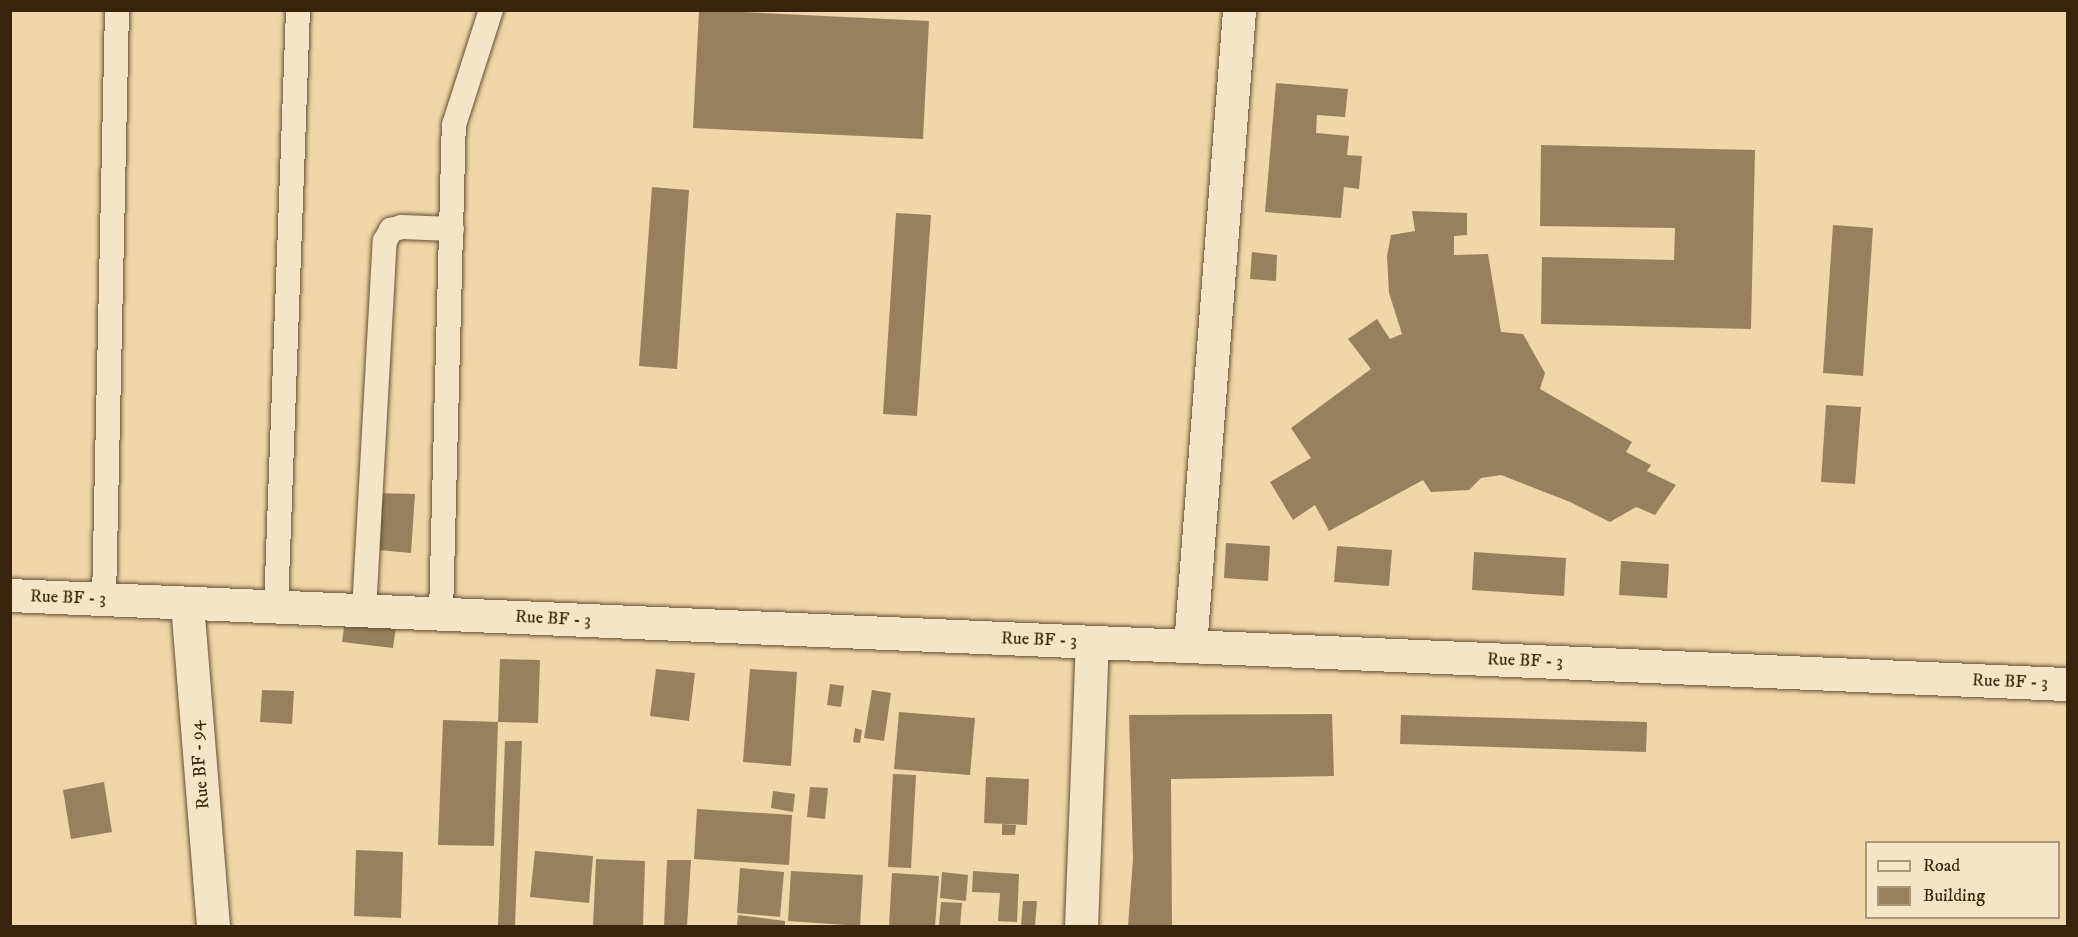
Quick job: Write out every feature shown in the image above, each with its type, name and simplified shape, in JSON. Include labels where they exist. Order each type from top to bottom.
[{"type":"street","points":[[1190,646],[1239,10]]},
{"type":"street","name":"Rue BF - 3","points":[[10,596],[2067,684]]},
{"type":"street","name":"Rue BF - 94","points":[[187,603],[213,927]]},
{"type":"street","points":[[1081,927],[1092,642]]},
{"type":"lane","points":[[104,600],[117,10]]},
{"type":"lane","points":[[276,607],[298,10]]},
{"type":"lane","points":[[441,614],[454,125],[491,10]]},
{"type":"lane","points":[[364,611],[385,241],[391,230],[402,227],[452,230]]},
{"type":"building","points":[[699,10],[929,21],[923,139],[693,128]]},
{"type":"building","points":[[1276,83],[1348,89],[1345,117],[1317,115],[1316,133],[1349,136],[1347,155],[1362,156],[1359,189],[1344,187],[1341,218],[1265,212]]},
{"type":"building","points":[[1541,145],[1755,150],[1751,329],[1541,324],[1542,257],[1674,260],[1675,228],[1540,226]]},
{"type":"building","points":[[652,187],[689,190],[677,369],[639,366]]},
{"type":"building","points":[[1412,211],[1467,213],[1467,235],[1454,236],[1454,255],[1488,254],[1501,332],[1523,334],[1545,373],[1540,389],[1632,442],[1626,452],[1651,465],[1647,471],[1676,485],[1655,515],[1636,507],[1610,522],[1570,502],[1501,475],[1481,478],[1469,490],[1431,492],[1423,480],[1329,531],[1315,505],[1293,520],[1270,482],[1311,458],[1291,428],[1371,369],[1348,339],[1377,319],[1390,339],[1402,334],[1389,293],[1387,256],[1391,235],[1415,231]]},
{"type":"building","points":[[896,213],[931,215],[917,416],[883,414]]},
{"type":"building","points":[[1833,225],[1873,228],[1863,376],[1823,373]]},
{"type":"building","points":[[1252,252],[1277,255],[1276,281],[1250,279]]},
{"type":"building","points":[[1826,405],[1861,407],[1855,484],[1821,482]]},
{"type":"building","points":[[375,493],[415,494],[411,553],[368,549]]},
{"type":"building","points":[[1226,543],[1270,546],[1268,581],[1224,578]]},
{"type":"building","points":[[1337,546],[1392,550],[1389,586],[1334,582]]},
{"type":"building","points":[[1474,552],[1566,558],[1564,596],[1472,590]]},
{"type":"building","points":[[1621,561],[1669,564],[1667,598],[1619,595]]},
{"type":"building","points":[[346,614],[397,620],[393,648],[342,642]]},
{"type":"building","points":[[500,659],[540,660],[538,723],[498,722]]},
{"type":"building","points":[[656,669],[695,673],[689,721],[650,716]]},
{"type":"building","points":[[750,669],[797,672],[791,766],[743,762]]},
{"type":"building","points":[[830,684],[844,686],[841,707],[827,705]]},
{"type":"building","points":[[262,690],[294,691],[292,724],[260,722]]},
{"type":"building","points":[[872,690],[891,693],[884,741],[864,738]]},
{"type":"building","points":[[899,712],[975,718],[970,775],[894,769]]},
{"type":"building","points":[[1332,714],[1334,776],[1171,779],[1172,926],[1128,926],[1133,859],[1129,715]]},
{"type":"building","points":[[1401,715],[1647,722],[1646,752],[1400,744]]},
{"type":"building","points":[[443,720],[498,722],[494,846],[438,845]]},
{"type":"building","points":[[855,728],[862,730],[860,743],[853,742]]},
{"type":"building","points":[[505,741],[522,741],[515,926],[498,926]]},
{"type":"building","points":[[893,774],[916,775],[911,868],[888,867]]},
{"type":"building","points":[[986,777],[1029,779],[1027,825],[984,823]]},
{"type":"building","points":[[104,782],[112,832],[71,839],[63,790]]},
{"type":"building","points":[[810,787],[828,788],[825,819],[807,817]]},
{"type":"building","points":[[773,791],[795,794],[793,812],[771,808]]},
{"type":"building","points":[[697,809],[792,815],[789,865],[694,859]]},
{"type":"building","points":[[1002,824],[1016,825],[1015,835],[1002,835]]},
{"type":"building","points":[[356,850],[403,852],[401,918],[354,916]]},
{"type":"building","points":[[535,851],[593,856],[589,903],[530,897]]},
{"type":"building","points":[[596,859],[645,861],[643,926],[593,926]]},
{"type":"building","points":[[667,860],[691,860],[687,926],[664,926]]},
{"type":"building","points":[[740,868],[784,872],[780,917],[737,913]]},
{"type":"building","points":[[791,871],[863,875],[860,926],[788,921]]},
{"type":"building","points":[[973,871],[1019,874],[1017,922],[998,921],[1000,893],[972,892]]},
{"type":"building","points":[[942,872],[968,875],[966,901],[940,898]]},
{"type":"building","points":[[892,873],[939,876],[935,926],[889,926]]},
{"type":"building","points":[[1023,901],[1037,901],[1035,926],[1021,926]]},
{"type":"building","points":[[941,902],[962,903],[960,926],[939,926]]},
{"type":"building","points":[[738,915],[785,921],[785,926],[737,926]]}]
